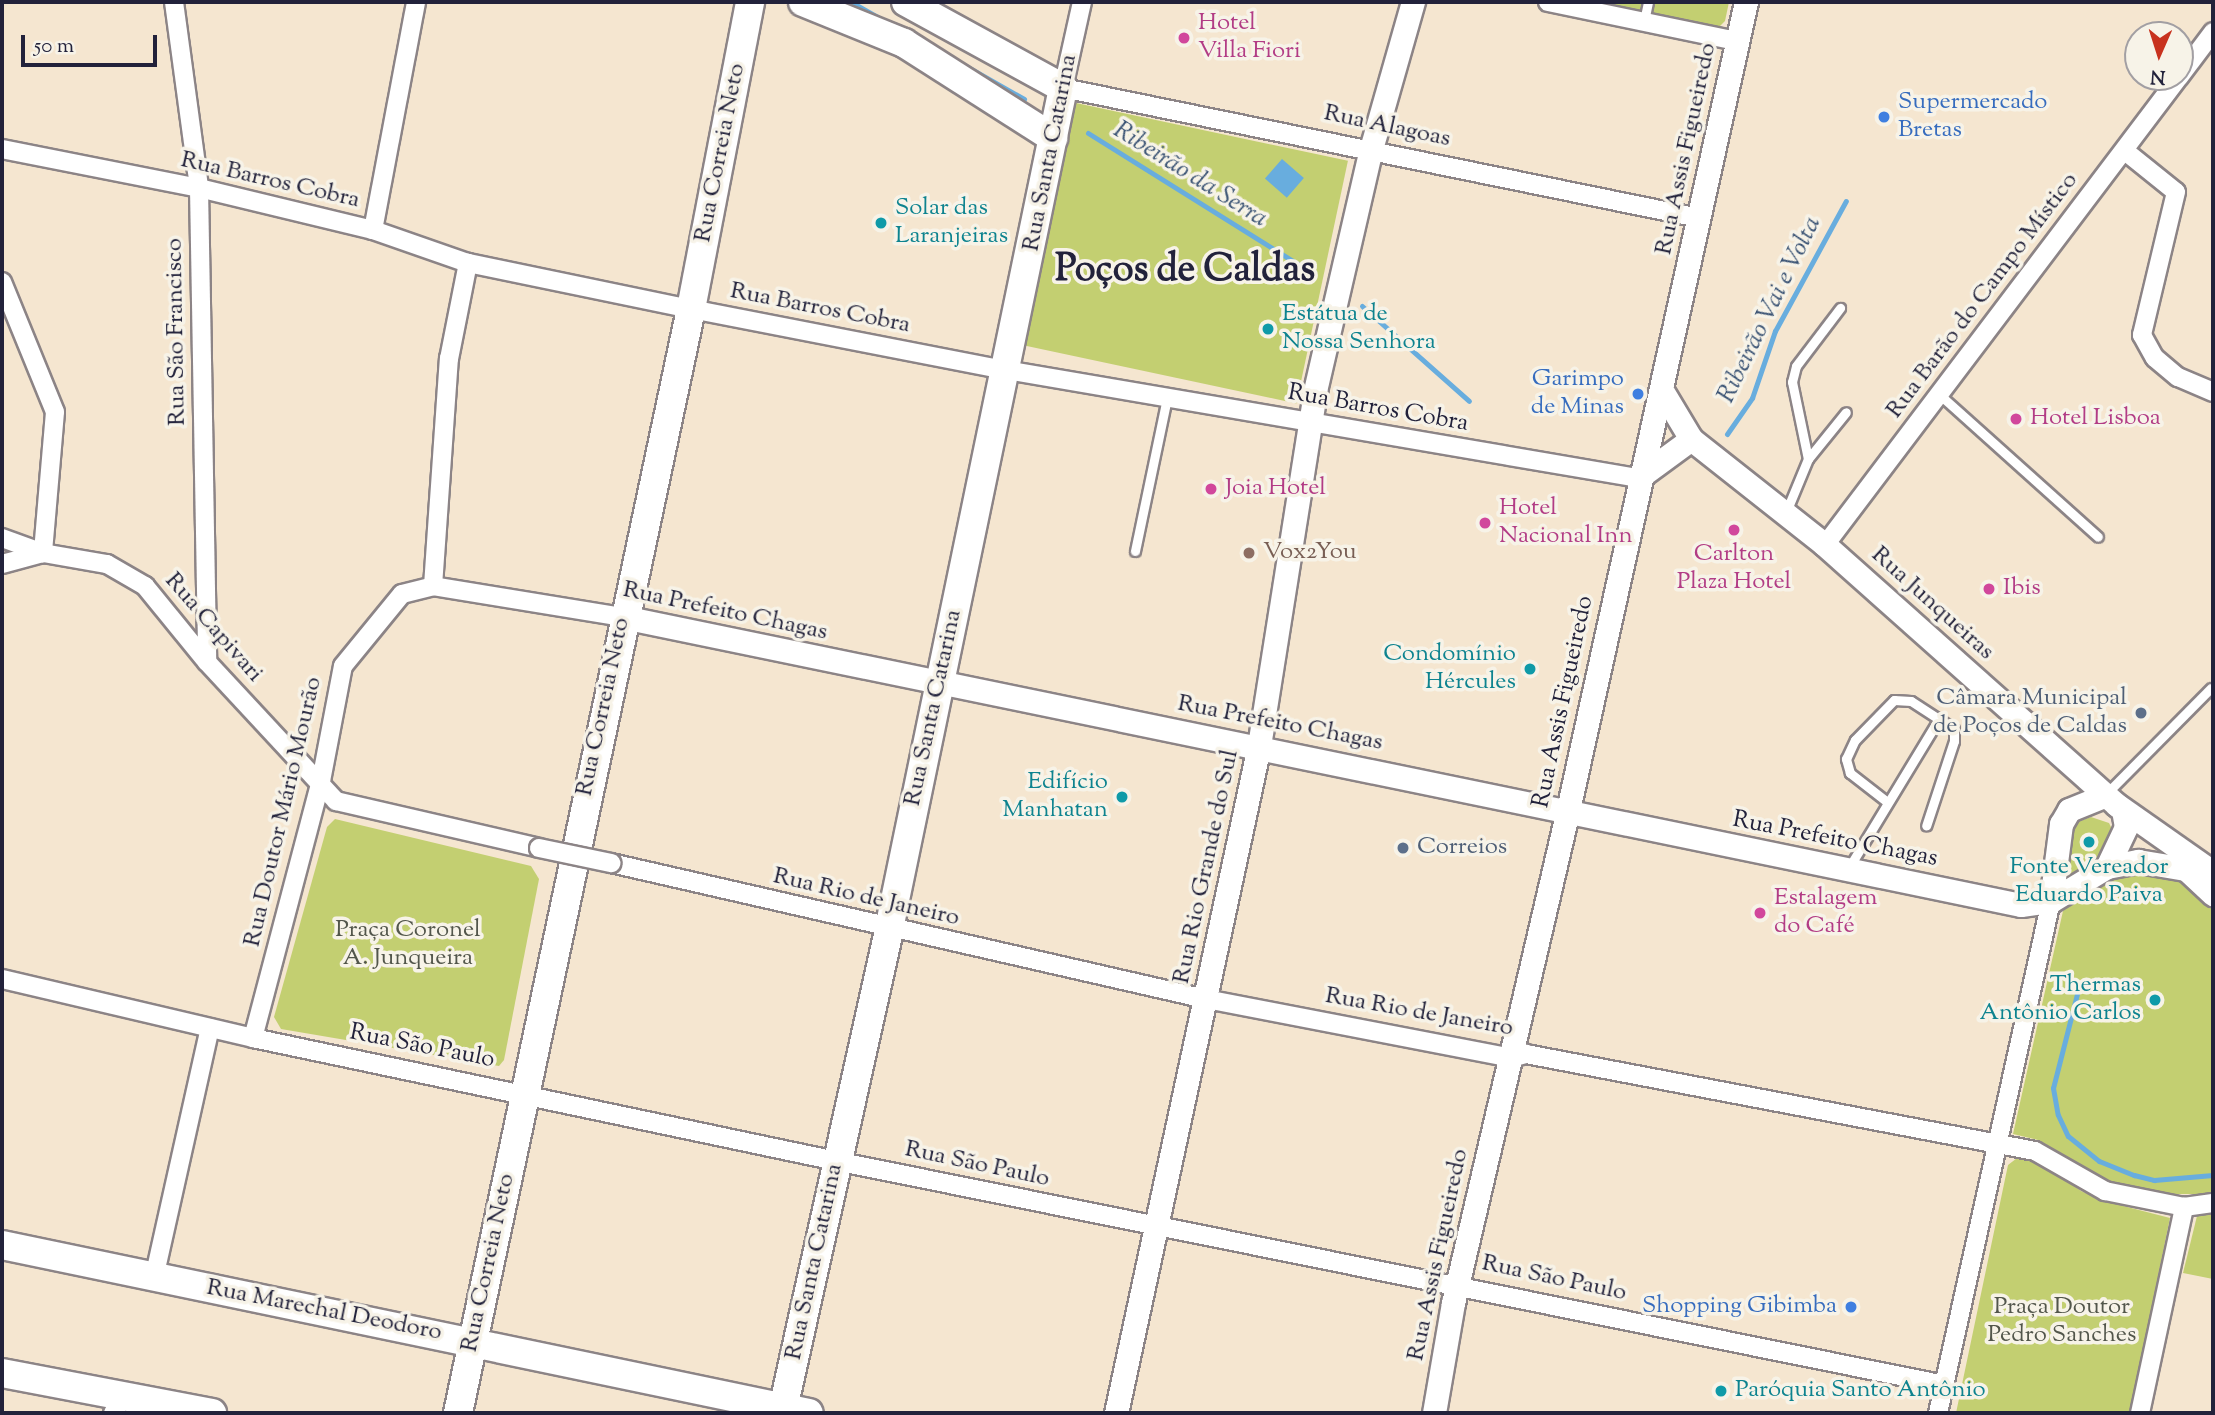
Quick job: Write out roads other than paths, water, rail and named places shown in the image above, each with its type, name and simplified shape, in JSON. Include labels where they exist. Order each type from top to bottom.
[{"type":"main road","name":"Rua Correia Neto","points":[[458,1413],[623,617],[691,309],[750,2]]},
{"type":"main road","points":[[803,2],[904,43],[1053,138]]},
{"type":"main road","points":[[906,2],[1063,89]]},
{"type":"main road","name":"Rua Santa Catarina","points":[[792,1412],[836,1161],[888,929],[1063,89]]},
{"type":"main road","name":"Rua Marechal Deodoro","points":[[2,1245],[154,1278],[473,1340],[792,1412]]},
{"type":"main road","points":[[2,1373],[118,1405],[212,1413]]},
{"type":"street","name":"Rua São Francisco","points":[[174,2],[199,188],[207,662]]},
{"type":"street","points":[[373,230],[416,2]]},
{"type":"street","name":"Rua Santa Catarina","points":[[1063,89],[1082,2]]},
{"type":"street","name":"Rua Rio Grande do Sul","points":[[1116,1413],[1259,746],[1310,423],[1371,149],[1413,2]]},
{"type":"street","points":[[1548,2],[1737,41]]},
{"type":"street","name":"Rua Assis Figueiredo","points":[[1434,1413],[1457,1283],[1569,810],[1638,478],[1661,389],[1746,2]]},
{"type":"street","name":"Rua Barão do Campo Místico","points":[[2194,58],[2213,32]]},
{"type":"street","name":"Rua Alagoas","points":[[1063,89],[1371,149],[1699,218]]},
{"type":"street","name":"Rua Barão do Campo Místico","points":[[1825,545],[2169,91]]},
{"type":"street","name":"Rua Barros Cobra","points":[[2,149],[199,188],[373,230],[468,263],[691,309],[1006,370],[1638,478]]},
{"type":"street","points":[[2124,151],[2176,192],[2143,335],[2155,358],[2179,377],[2213,392]]},
{"type":"street","points":[[433,586],[449,359],[468,263]]},
{"type":"street","points":[[2,282],[7,309],[55,412],[43,553],[2,538]]},
{"type":"street","name":"Rua Junqueiras","points":[[1661,389],[1691,439],[1825,545],[2114,802],[2196,857],[2213,874]]},
{"type":"street","points":[[1638,478],[1691,439]]},
{"type":"street","name":"Rua Capivari","points":[[2,564],[43,553],[107,564],[145,586],[207,662],[321,781]]},
{"type":"street","name":"Rua Prefeito Chagas","points":[[433,586],[623,617],[2021,905],[2051,901],[2107,867],[2160,861],[2186,869],[2213,894]]},
{"type":"street","name":"Rua Doutor Mário Mourão","points":[[253,1038],[321,781],[343,666],[402,594],[433,586]]},
{"type":"street","name":"Rua Rio de Janeiro","points":[[321,781],[336,801],[888,929],[1206,999],[1511,1058],[1526,1054],[2035,1151],[2105,1191],[2184,1207],[2213,1202]]},
{"type":"street","points":[[1938,1413],[2051,901],[2055,844],[2069,810],[2114,802],[2126,827],[2107,867]]},
{"type":"street","name":"Rua São Paulo","points":[[2,979],[253,1038],[525,1093],[1155,1228],[1457,1283],[1945,1385]]},
{"type":"street","points":[[154,1278],[210,1028]]},
{"type":"street","points":[[2140,1413],[2184,1207]]},
{"type":"lane","points":[[1644,21],[1648,2]]},
{"type":"lane","points":[[1808,459],[1792,382],[1796,366],[1840,308]]},
{"type":"lane","points":[[1940,395],[2098,537]]},
{"type":"lane","points":[[1135,551],[1167,398]]},
{"type":"lane","points":[[1786,512],[1808,459],[1846,412]]},
{"type":"lane","points":[[2114,802],[2211,688]]},
{"type":"lane","points":[[1886,801],[1850,773],[1846,759],[1855,740],[1894,700],[1911,701],[1954,729],[1954,741],[1926,826]]},
{"type":"lane","points":[[1847,869],[1886,801],[1939,719]]},
{"type":"water","points":[[1282,159],[1304,178],[1287,198],[1265,179]]},
{"type":"waterway","name":"Ribeirão da Serra","points":[[851,2],[888,23]]},
{"type":"waterway","name":"Ribeirão da Serra","points":[[964,65],[1024,99]]},
{"type":"waterway","name":"Ribeirão da Serra","points":[[1088,133],[1309,271]]},
{"type":"waterway","name":"Ribeirão Vai e Volta","points":[[1727,434],[1752,398],[1775,331],[1846,201]]},
{"type":"waterway","name":"Ribeirão da Serra","points":[[1362,306],[1469,401]]},
{"type":"waterway","name":"Ribeirão da Serra","points":[[2078,990],[2053,1088],[2058,1115],[2068,1136],[2099,1161],[2134,1175],[2154,1180],[2213,1175]]},
{"type":"place","name":"Hotel Villa Fiori","points":[[1184,38]]},
{"type":"place","name":"Supermercado Bretas","points":[[1884,117]]},
{"type":"place","name":"Solar das Laranjeiras","points":[[881,223]]},
{"type":"place","name":"Estátua de Nossa Senhora","points":[[1268,329]]},
{"type":"place","name":"Garimpo de Minas","points":[[1638,394]]},
{"type":"place","name":"Hotel Lisboa","points":[[2016,419]]},
{"type":"place","name":"Joia Hotel","points":[[1211,489]]},
{"type":"place","name":"Hotel Nacional Inn","points":[[1485,523]]},
{"type":"place","name":"Carlton Plaza Hotel","points":[[1734,530]]},
{"type":"place","name":"Vox2You","points":[[1249,553]]},
{"type":"place","name":"Ibis","points":[[1989,589]]},
{"type":"place","name":"Condomínio Hércules","points":[[1530,669]]},
{"type":"place","name":"Câmara Municipal de Poços de Caldas","points":[[2141,713]]},
{"type":"place","name":"Edifício Manhatan","points":[[1122,797]]},
{"type":"place","name":"Fonte Vereador Eduardo Paiva","points":[[2089,842]]},
{"type":"place","name":"Correios","points":[[1403,848]]},
{"type":"place","name":"Estalagem do Café","points":[[1760,913]]},
{"type":"place","name":"Thermas Antônio Carlos","points":[[2155,1000]]},
{"type":"place","name":"Shopping Gibimba","points":[[1851,1307]]},
{"type":"place","name":"Paróquia Santo Antônio","points":[[1721,1391]]},
{"type":"district","name":"Poços de Caldas","points":[[1185,272]]},
{"type":"park label","name":"Praça Coronel A. Junqueira","points":[[408,945]]},
{"type":"park label","name":"Praça Doutor Pedro Sanches","points":[[2062,1322]]}]
